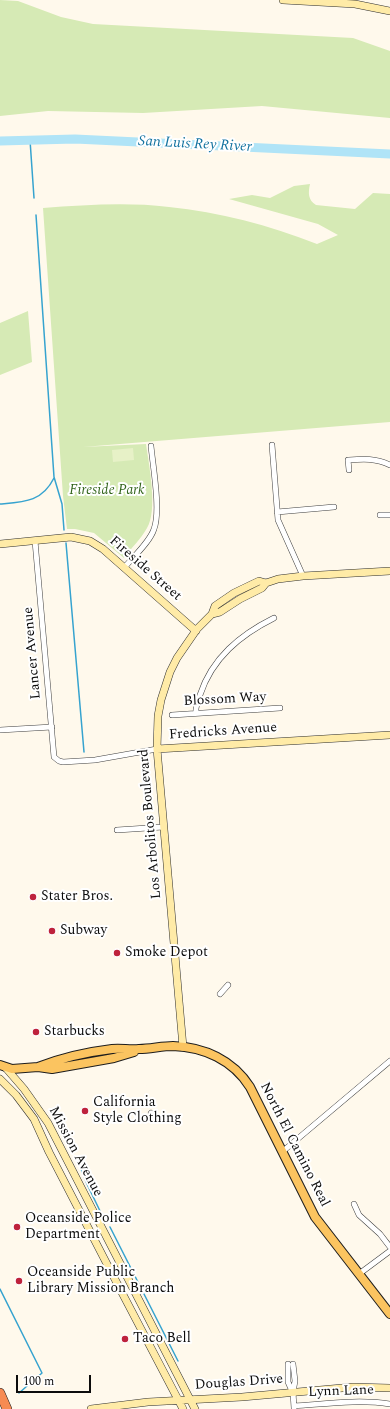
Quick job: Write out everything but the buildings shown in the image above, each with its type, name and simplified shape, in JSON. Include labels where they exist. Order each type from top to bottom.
[{"type":"highway","points":[[0,1393],[7,1409]]},
{"type":"main road","name":"North El Camino Real","points":[[38,1067],[59,1059],[112,1049],[141,1049],[172,1046],[207,1052],[228,1062],[246,1080],[315,1217],[390,1314]]},
{"type":"main road","points":[[92,1062],[108,1054],[126,1049]]},
{"type":"main road","name":"North El Camino Real","points":[[1,1066],[18,1069],[38,1067],[52,1069],[114,1058],[141,1049]]},
{"type":"main road","points":[[57,1068],[64,1064],[90,1056],[91,1054]]},
{"type":"street","points":[[283,0],[370,4],[390,11]]},
{"type":"street","points":[[272,445],[279,522],[303,576]]},
{"type":"street","points":[[124,568],[150,538],[154,529],[157,511],[151,446]]},
{"type":"street","points":[[349,470],[348,460],[371,459],[390,465]]},
{"type":"street","points":[[277,512],[334,507]]},
{"type":"street","points":[[380,516],[390,515]]},
{"type":"street","name":"Fireside Street","points":[[0,544],[71,537],[90,541],[103,549],[196,631]]},
{"type":"street","name":"Lancer Avenue","points":[[35,541],[54,757],[59,761]]},
{"type":"street","name":"Los Arbolitos Boulevard","points":[[183,1047],[157,749],[158,715],[170,672],[177,658],[196,631],[212,614],[220,612],[240,599],[262,588],[266,583],[278,579],[303,576],[390,571]]},
{"type":"street","points":[[196,713],[195,708],[203,684],[223,653],[253,629],[274,618]]},
{"type":"street","name":"Blossom Way","points":[[172,715],[280,708]]},
{"type":"street","points":[[0,730],[52,726]]},
{"type":"street","name":"Fredricks Avenue","points":[[59,761],[95,760],[157,749],[390,735]]},
{"type":"street","points":[[116,830],[164,827]]},
{"type":"street","points":[[220,994],[228,984]]},
{"type":"street","points":[[282,1152],[390,1061]]},
{"type":"street","name":"Mission Avenue","points":[[1,1066],[24,1089],[48,1123],[124,1274],[195,1409]]},
{"type":"street","name":"Mission Avenue","points":[[0,1079],[16,1095],[34,1119],[108,1266],[183,1409]]},
{"type":"street","points":[[354,1204],[359,1215],[380,1234],[390,1247]]},
{"type":"street","points":[[359,1274],[390,1251]]},
{"type":"street","points":[[290,1364],[288,1382],[292,1392],[294,1408]]},
{"type":"street","name":"Douglas Drive","points":[[91,1409],[179,1400],[353,1387],[390,1388]]},
{"type":"street","name":"Lynn Lane","points":[[294,1408],[353,1402],[376,1402],[390,1404]]},
{"type":"green space","points":[[0,0],[18,1],[61,17],[93,24],[353,38],[390,51],[390,118],[262,106],[143,113],[48,111],[0,116]]},
{"type":"green space","name":"Fireside Park","points":[[310,184],[309,196],[311,201],[316,205],[355,209],[373,193],[390,194],[390,422],[83,447],[146,444],[151,475],[152,511],[145,532],[124,558],[94,533],[67,529],[63,496],[43,208],[122,204],[153,205],[188,209],[244,220],[317,244],[338,235],[318,224],[229,199],[252,195],[270,198],[294,186]]},
{"type":"green space","points":[[28,311],[32,362],[0,375],[0,323]]},
{"type":"green space","points":[[133,448],[134,460],[113,462],[112,450]]},
{"type":"waterway","name":"San Luis Rey River","points":[[0,141],[75,139],[390,154]]},
{"type":"waterway","points":[[30,140],[34,198]]},
{"type":"waterway","points":[[36,215],[54,477],[62,504],[64,530]]},
{"type":"waterway","points":[[0,504],[32,499],[44,492],[54,478]]},
{"type":"waterway","points":[[66,543],[84,752]]},
{"type":"waterway","points":[[79,1164],[101,1213],[105,1216]]},
{"type":"waterway","points":[[110,1227],[178,1361]]},
{"type":"waterway","points":[[0,1289],[42,1373],[19,1393]]},
{"type":"place","name":"Stater Bros.","points":[[33,897]]},
{"type":"place","name":"Subway","points":[[52,931]]},
{"type":"place","name":"Smoke Depot","points":[[117,953]]},
{"type":"place","name":"Starbucks","points":[[36,1032]]},
{"type":"place","name":"California Style Clothing","points":[[85,1111]]},
{"type":"place","name":"Oceanside Police Department","points":[[17,1227]]},
{"type":"place","name":"Oceanside Public Library Mission Branch","points":[[19,1281]]},
{"type":"place","name":"Taco Bell","points":[[125,1339]]}]
